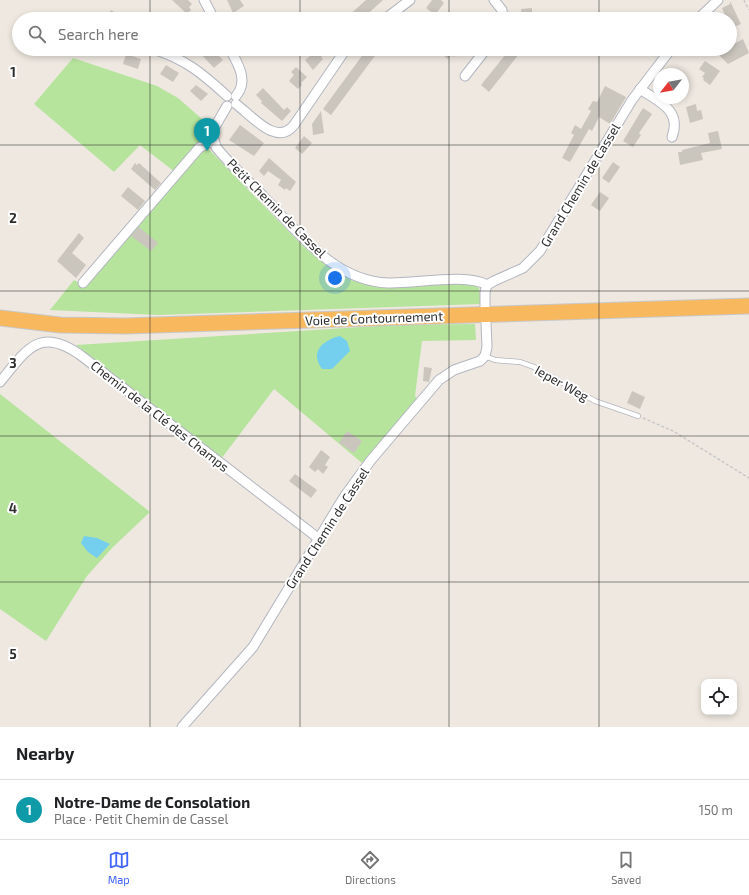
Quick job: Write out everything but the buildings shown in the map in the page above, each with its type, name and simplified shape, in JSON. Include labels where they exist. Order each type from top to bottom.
[{"type":"highway","name":"Voie de Contournement","points":[[0,318],[60,325],[132,326],[749,306]]},
{"type":"street","points":[[204,0],[210,12]]},
{"type":"street","points":[[394,12],[410,0]]},
{"type":"street","points":[[494,0],[502,12]]},
{"type":"street","points":[[705,12],[718,0]]},
{"type":"street","points":[[173,56],[188,63],[271,132],[279,134],[286,133],[294,125],[341,56]]},
{"type":"street","points":[[83,283],[199,148],[213,140],[213,130],[241,87],[242,76],[233,56]]},
{"type":"street","points":[[465,76],[481,56]]},
{"type":"street","name":"Grand Chemin de Cassel","points":[[488,285],[494,280],[519,271],[537,256],[640,89],[666,56]]},
{"type":"street","points":[[640,89],[672,113],[675,126],[672,137]]},
{"type":"street","name":"Petit Chemin de Cassel","points":[[213,140],[217,148],[294,230],[325,257],[347,272],[366,279],[383,282],[470,280],[488,285]]},
{"type":"street","points":[[485,306],[485,292],[488,285]]},
{"type":"street","points":[[485,356],[487,347],[486,323]]},
{"type":"street","name":"Chemin de la Clé des Champs","points":[[0,382],[23,354],[33,345],[46,342],[69,347],[318,538]]},
{"type":"street","name":"Grand Chemin de Cassel","points":[[182,727],[252,647],[318,538],[365,468],[435,385],[454,370],[480,361],[485,356]]},
{"type":"lane","name":"Ieper Weg","points":[[485,356],[496,360],[520,362],[534,367],[595,401],[638,416]]},
{"type":"path","points":[[744,0],[749,10]]},
{"type":"path","points":[[638,416],[673,431],[749,478]]},
{"type":"green space","points":[[73,58],[157,86],[178,98],[210,126],[199,139],[301,244],[325,264],[351,280],[371,286],[470,283],[479,288],[481,304],[158,315],[50,310],[74,280],[85,286],[175,172],[140,145],[114,172],[34,104]]},
{"type":"green space","points":[[475,324],[476,340],[422,341],[415,396],[418,399],[362,463],[274,389],[221,459],[76,345],[394,325]]},
{"type":"green space","points":[[0,394],[150,512],[113,547],[87,576],[46,641],[0,609]]},
{"type":"water","points":[[340,336],[347,341],[350,351],[332,369],[322,369],[318,363],[317,357],[320,348],[328,340]]},
{"type":"water","points":[[84,536],[97,538],[110,544],[97,558],[88,552],[81,543]]},
{"type":"place","name":"Notre-Dame de Consolation","points":[[207,151]]}]
